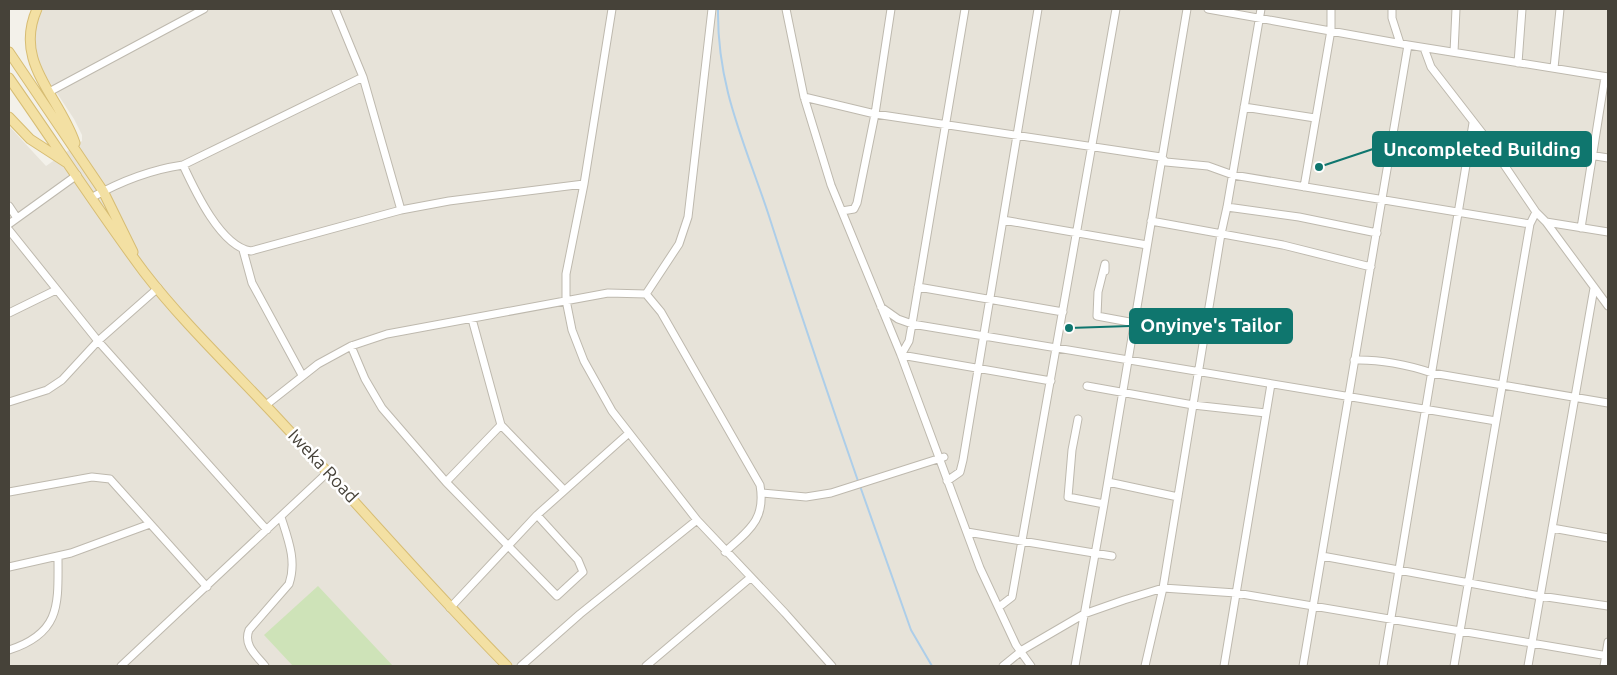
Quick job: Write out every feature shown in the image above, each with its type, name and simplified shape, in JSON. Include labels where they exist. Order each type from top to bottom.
[{"type":"main road","points":[[37,9],[28,39],[29,51],[39,76],[70,127],[79,155]]},
{"type":"main road","points":[[9,52],[103,191],[140,265]]},
{"type":"main road","points":[[9,78],[111,228],[140,265]]},
{"type":"main road","points":[[9,117],[35,143],[69,164]]},
{"type":"main road","name":"Iweka Road","points":[[140,265],[158,288],[328,472],[450,608],[507,666]]},
{"type":"street","points":[[49,92],[99,68],[193,11],[204,9]]},
{"type":"street","points":[[335,9],[363,77],[400,210]]},
{"type":"street","points":[[612,9],[584,184],[566,274],[566,300],[572,330],[584,361],[612,411],[697,520],[832,666]]},
{"type":"street","points":[[646,294],[679,244],[688,217],[712,9]]},
{"type":"street","points":[[786,9],[804,97],[831,185],[942,458],[947,481],[998,607],[1021,652],[1031,666]]},
{"type":"street","points":[[842,211],[854,209],[857,203],[875,114],[891,9]]},
{"type":"street","points":[[901,355],[909,341],[964,9]]},
{"type":"street","points":[[947,481],[960,472],[1004,220],[1038,9]]},
{"type":"street","points":[[998,607],[1012,597],[1063,312],[1090,145],[1116,9]]},
{"type":"street","points":[[1075,666],[1096,554],[1187,9]]},
{"type":"street","points":[[1208,9],[1424,48],[1607,77],[1592,155],[1581,228]]},
{"type":"street","points":[[1145,666],[1163,588],[1221,234],[1228,208],[1261,9]]},
{"type":"street","points":[[1304,186],[1331,30],[1331,9]]},
{"type":"street","points":[[1392,9],[1400,43]]},
{"type":"street","points":[[1454,52],[1456,9]]},
{"type":"street","points":[[1518,63],[1522,9]]},
{"type":"street","points":[[1554,68],[1560,9]]},
{"type":"street","points":[[1303,666],[1354,360],[1372,267],[1408,45]]},
{"type":"street","points":[[1424,48],[1431,67],[1486,138],[1536,212],[1546,222],[1608,306]]},
{"type":"street","points":[[91,198],[136,175],[160,168],[183,166],[363,77]]},
{"type":"street","points":[[804,97],[875,114],[1017,136],[1090,145],[1161,157],[1166,162],[1208,166],[1233,175],[1530,224]]},
{"type":"street","points":[[1244,106],[1316,118]]},
{"type":"street","points":[[1383,666],[1473,123]]},
{"type":"street","points":[[1486,138],[1608,158]]},
{"type":"street","points":[[183,166],[210,215],[243,250],[252,283],[302,375]]},
{"type":"street","points":[[9,224],[77,176]]},
{"type":"street","points":[[243,250],[251,251],[400,210],[449,201],[584,184]]},
{"type":"street","points":[[9,206],[18,218]]},
{"type":"street","points":[[1228,208],[1299,217],[1377,233]]},
{"type":"street","points":[[1454,666],[1530,224],[1536,212]]},
{"type":"street","points":[[1004,220],[1147,245]]},
{"type":"street","points":[[1151,221],[1283,245],[1372,267]]},
{"type":"street","points":[[1546,222],[1608,232]]},
{"type":"street","points":[[9,230],[98,341],[267,530]]},
{"type":"street","points":[[1105,271],[1105,264],[1098,292],[1097,316],[1205,336]]},
{"type":"street","points":[[918,286],[990,300],[1026,303],[1063,312]]},
{"type":"street","points":[[9,402],[55,385],[98,341],[158,288]]},
{"type":"street","points":[[1528,666],[1594,288]]},
{"type":"street","points":[[9,313],[56,290]]},
{"type":"street","points":[[266,405],[302,375],[351,346],[387,334],[608,293],[646,294],[661,312],[760,485],[763,503],[758,516],[750,528],[725,552]]},
{"type":"street","points":[[880,306],[898,319],[912,324],[1057,346],[1496,421]]},
{"type":"street","points":[[472,319],[501,425],[564,490]]},
{"type":"street","points":[[351,346],[364,379],[382,408],[446,482],[557,596],[583,572],[578,560],[537,515]]},
{"type":"street","points":[[901,355],[1051,381]]},
{"type":"street","points":[[1354,360],[1412,368],[1608,403]]},
{"type":"street","points":[[1224,666],[1271,384]]},
{"type":"street","points":[[1087,386],[1193,405],[1266,413]]},
{"type":"street","points":[[1078,419],[1072,450],[1068,497],[1104,504]]},
{"type":"street","points":[[446,482],[501,425]]},
{"type":"street","points":[[450,608],[537,515],[630,433]]},
{"type":"street","points":[[762,494],[806,497],[866,483],[942,458]]},
{"type":"street","points":[[121,666],[328,472]]},
{"type":"street","points":[[9,492],[101,476],[110,479],[207,587]]},
{"type":"street","points":[[1108,482],[1178,497]]},
{"type":"street","points":[[266,666],[247,643],[247,636],[249,630],[289,584],[291,576],[290,546],[281,517]]},
{"type":"street","points":[[521,666],[580,614],[697,520]]},
{"type":"street","points":[[9,567],[58,556],[150,524]]},
{"type":"street","points":[[1552,528],[1608,538]]},
{"type":"street","points":[[967,532],[1112,556]]},
{"type":"street","points":[[9,650],[34,638],[49,624],[58,605],[58,556]]},
{"type":"street","points":[[1322,556],[1540,596],[1608,606]]},
{"type":"street","points":[[646,666],[750,578]]},
{"type":"street","points":[[1003,666],[1021,652],[1084,614],[1163,588],[1236,593],[1607,656]]},
{"type":"street","points":[[1604,666],[1608,642]]},
{"type":"shaded area","points":[[43,9],[1608,9],[1608,666],[9,666],[9,126],[46,166],[82,141],[82,135],[74,119],[39,66],[34,42],[35,28]]},
{"type":"green space","points":[[318,586],[393,666],[293,666],[264,635]]},
{"type":"waterway","points":[[718,9],[722,64],[741,137],[858,481]]},
{"type":"waterway","points":[[860,486],[911,630],[932,666]]},
{"type":"place","name":"Uncompleted Building","points":[[1319,167]]},
{"type":"place","name":"Onyinye's Tailor","points":[[1069,328]]}]
